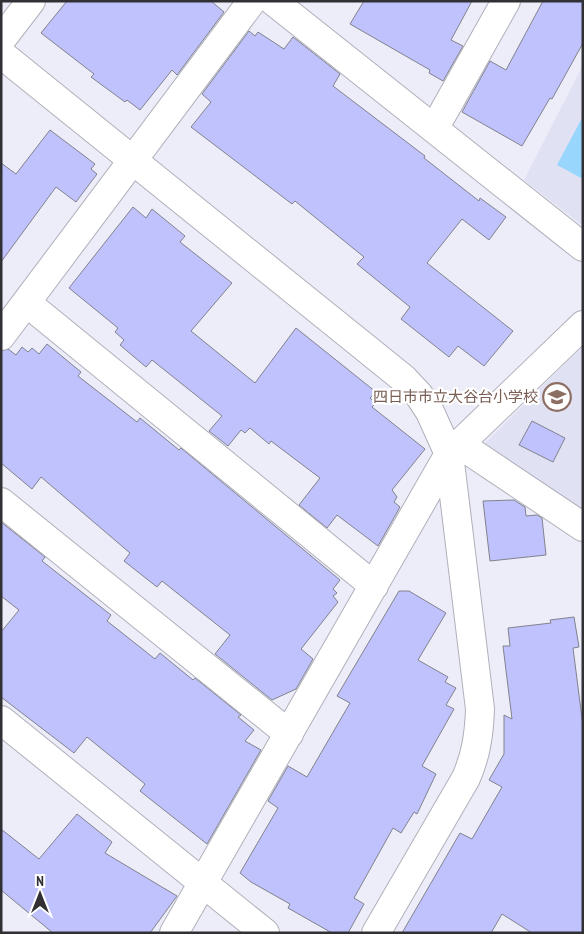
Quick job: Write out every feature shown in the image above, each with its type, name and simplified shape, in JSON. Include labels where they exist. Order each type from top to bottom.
[{"type":"street","points":[[1,40],[31,1]]},
{"type":"street","points":[[1,336],[252,1]]},
{"type":"street","points":[[273,1],[583,247]]},
{"type":"street","points":[[434,129],[506,1]]},
{"type":"street","points":[[1,54],[404,379],[419,395],[454,449],[583,527]]},
{"type":"street","points":[[27,303],[374,586]]},
{"type":"street","points":[[174,933],[454,449],[583,325]]},
{"type":"street","points":[[376,933],[466,778],[476,754],[479,736],[480,709],[454,449]]},
{"type":"street","points":[[1,502],[289,734]]},
{"type":"street","points":[[1,720],[265,933]]},
{"type":"shaded area","points":[[583,65],[583,226],[524,180]]},
{"type":"shaded area","name":"四日市市立大谷台小学校","points":[[583,346],[583,516],[480,448]]},
{"type":"water","points":[[583,116],[583,179],[557,165]]},
{"type":"building","points":[[67,1],[211,1],[224,12],[177,75],[172,70],[140,110],[127,100],[125,102],[91,77],[94,74],[41,33]]},
{"type":"building","points":[[364,1],[472,1],[451,40],[463,46],[443,81],[429,73],[430,70],[350,24]]},
{"type":"building","points":[[543,1],[583,1],[583,43],[552,99],[550,98],[522,146],[462,112],[490,61],[506,70]]},
{"type":"building","points":[[249,31],[255,36],[258,32],[284,49],[293,37],[340,74],[333,86],[425,156],[424,158],[479,201],[480,198],[506,217],[489,240],[462,219],[427,263],[513,331],[484,366],[458,346],[449,357],[401,319],[410,307],[357,264],[364,257],[295,201],[292,204],[191,127],[211,102],[202,94]]},
{"type":"building","points":[[50,130],[95,164],[91,169],[97,174],[76,202],[56,187],[1,262],[1,163],[16,174]]},
{"type":"building","points":[[133,207],[146,218],[152,209],[185,236],[180,242],[232,283],[191,331],[255,383],[296,328],[376,392],[370,398],[376,403],[372,407],[425,449],[392,490],[397,497],[394,502],[400,507],[378,546],[337,515],[327,528],[299,505],[320,478],[271,441],[269,444],[250,428],[245,433],[241,430],[228,446],[209,431],[222,416],[152,360],[146,367],[120,345],[124,340],[115,332],[118,328],[69,288]]},
{"type":"building","points":[[47,344],[81,372],[78,376],[137,422],[140,418],[179,450],[181,448],[340,580],[333,589],[337,593],[333,596],[338,602],[301,649],[313,659],[296,689],[272,700],[215,654],[230,635],[162,581],[157,587],[124,561],[130,553],[41,477],[32,489],[1,463],[1,351],[8,349],[16,355],[22,347],[28,352],[32,348],[39,354]]},
{"type":"building","points":[[532,421],[565,438],[553,462],[519,445]]},
{"type":"building","points":[[514,500],[525,507],[526,516],[537,515],[542,518],[546,555],[490,561],[483,501]]},
{"type":"building","points":[[1,522],[45,557],[42,561],[111,615],[107,621],[155,659],[160,653],[193,680],[195,678],[241,715],[238,717],[254,730],[245,741],[261,750],[207,844],[140,791],[145,784],[87,737],[74,753],[1,697],[1,632],[19,610],[1,596]]},
{"type":"building","points":[[399,591],[409,591],[446,613],[418,660],[448,677],[445,682],[456,688],[446,705],[454,709],[422,766],[436,774],[417,814],[414,812],[401,833],[393,828],[354,898],[364,904],[348,933],[332,933],[288,908],[290,904],[251,882],[240,873],[278,808],[268,801],[288,766],[307,777],[350,703],[337,696]]},
{"type":"building","points":[[574,617],[579,647],[573,648],[583,726],[583,933],[532,933],[502,914],[491,933],[402,933],[460,833],[472,839],[502,787],[489,780],[504,754],[504,715],[512,719],[503,646],[510,646],[508,628],[551,623],[550,620]]},
{"type":"building","points":[[77,814],[112,842],[105,853],[177,896],[150,933],[53,933],[1,890],[1,829],[39,859]]},
{"type":"place","name":"四日市市立大谷台小学校","points":[[557,397]]}]
